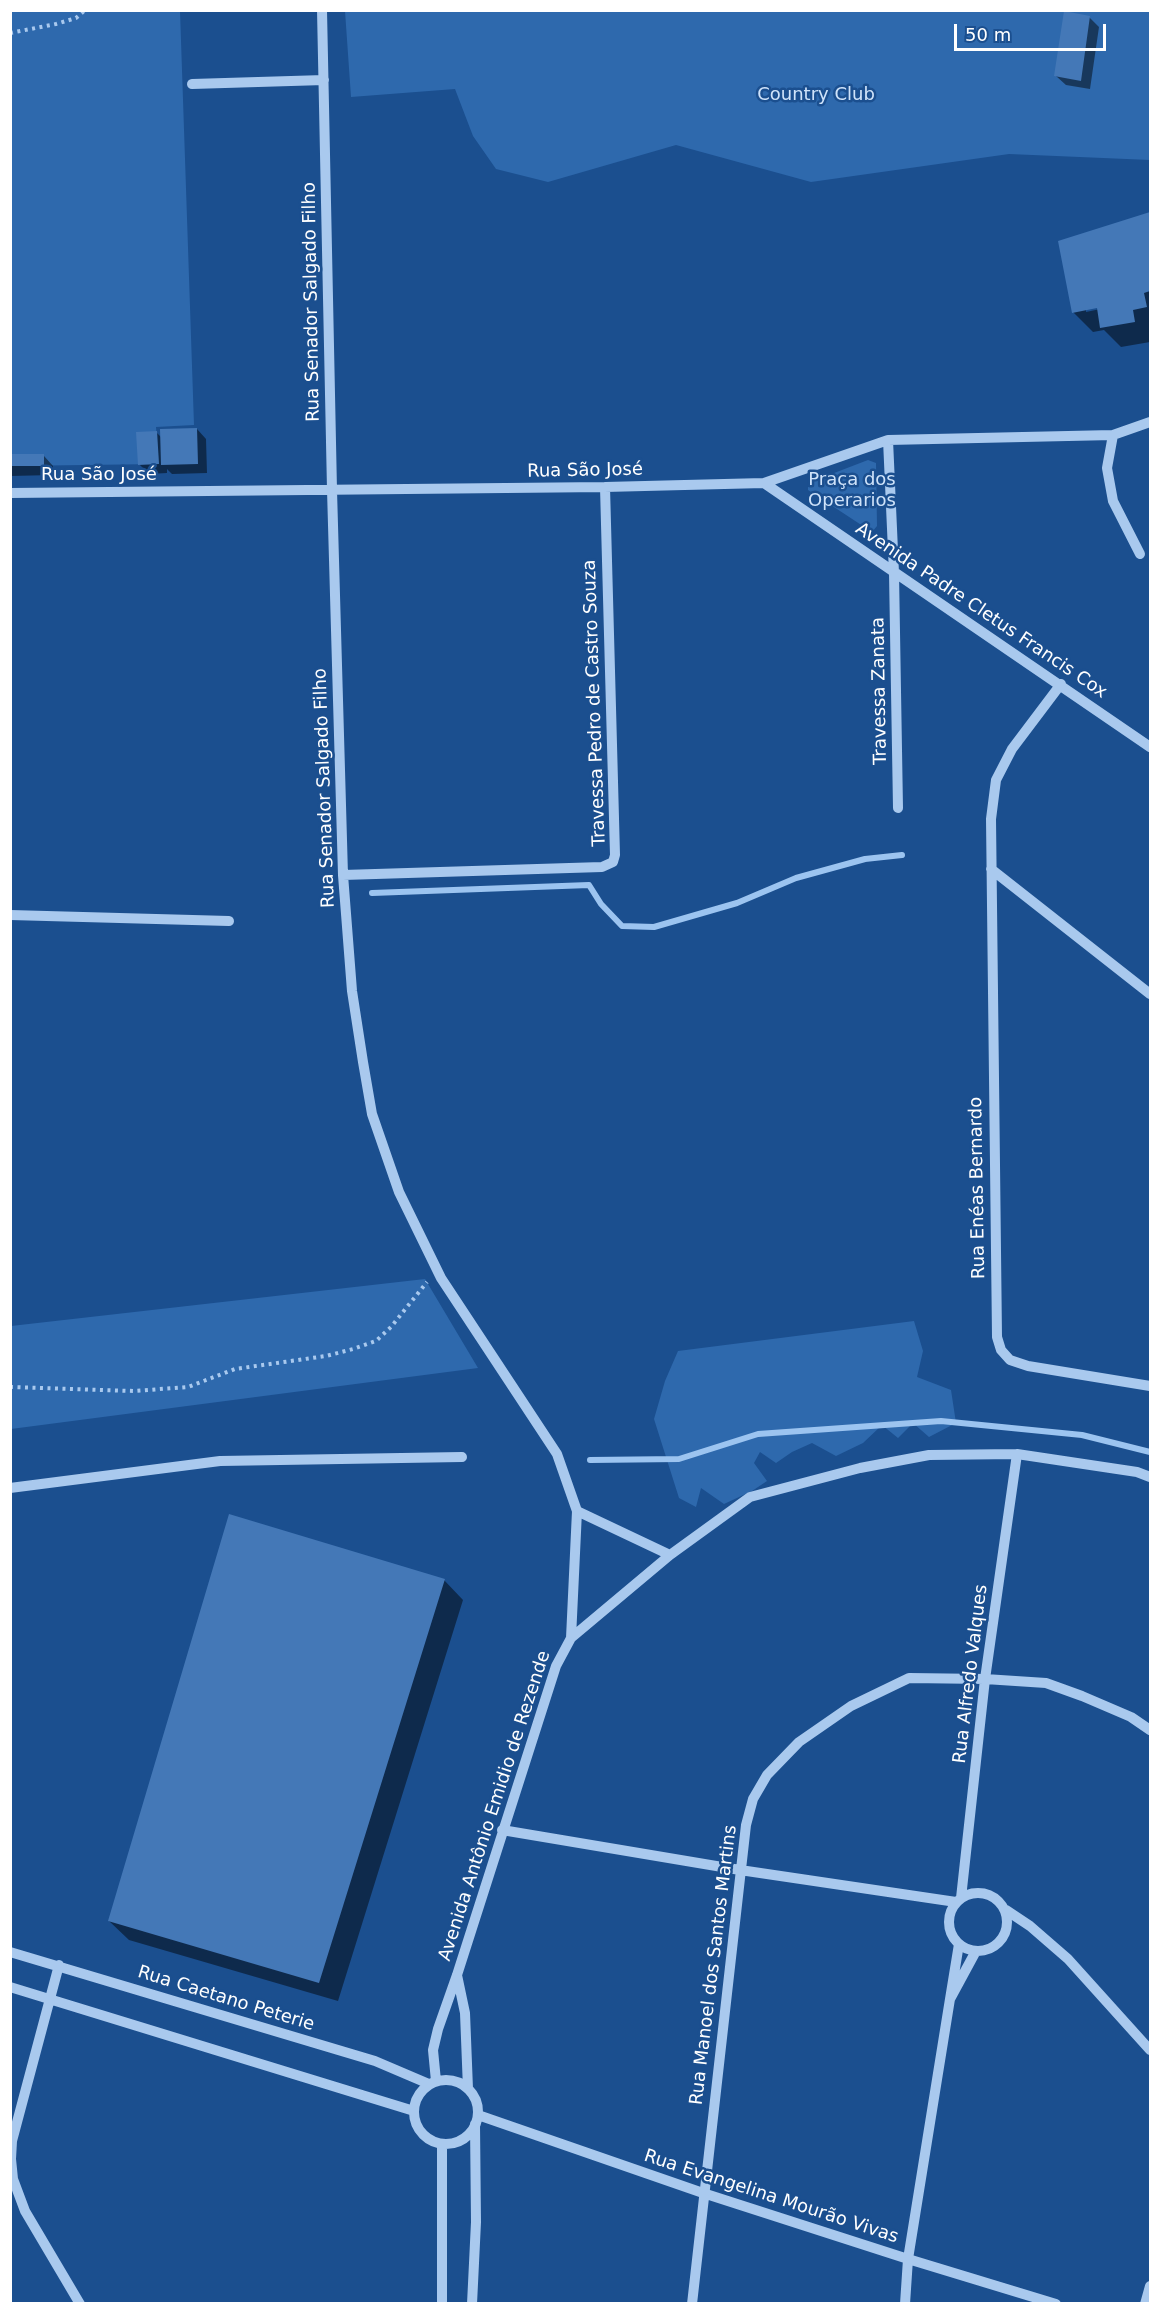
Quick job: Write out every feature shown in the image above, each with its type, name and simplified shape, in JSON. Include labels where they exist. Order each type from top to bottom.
[{"type":"street","name":"Rua Senador Salgado Filho","points":[[322,10],[343,875],[352,992],[372,1114],[399,1192],[437,1270],[557,1454],[577,1511]]},
{"type":"street","points":[[192,84],[324,80]]},
{"type":"street","name":"Rua São José","points":[[10,493],[605,487],[764,483],[888,440],[1113,435],[1150,422]]},
{"type":"street","points":[[1113,435],[1107,468],[1113,501],[1140,554]]},
{"type":"street","points":[[888,440],[894,573]]},
{"type":"street","name":"Avenida Padre Cletus Francis Cox","points":[[764,483],[1150,747]]},
{"type":"street","name":"Travessa Pedro de Castro Souza","points":[[343,875],[602,867],[613,862],[615,855],[605,487]]},
{"type":"street","name":"Travessa Zanata","points":[[894,573],[898,808]]},
{"type":"street","name":"Rua Enéas Bernardo","points":[[1061,684],[1011,749],[996,780],[991,819],[997,1337],[1000,1350],[1010,1360],[1028,1366],[1150,1386]]},
{"type":"street","points":[[991,869],[1150,994]]},
{"type":"street","points":[[10,915],[229,921]]},
{"type":"street","name":"Avenida Antônio Emidio de Rezende","points":[[432,2083],[434,2042],[556,1666],[571,1638],[670,1555],[750,1497],[860,1468],[929,1455],[1017,1454],[1137,1472],[1150,1477]]},
{"type":"street","name":"Rua Alfredo Valques","points":[[958,1900],[985,1679],[1017,1454]]},
{"type":"street","points":[[10,1488],[220,1461],[462,1457]]},
{"type":"street","points":[[571,1638],[577,1511],[670,1555]]},
{"type":"street","name":"Rua Manoel dos Santos Martins","points":[[692,2304],[746,1825],[753,1799],[767,1775],[799,1742],[851,1706],[909,1678],[1046,1683],[1131,1717],[1150,1730]]},
{"type":"street","points":[[502,1830],[740,1869],[958,1900]]},
{"type":"street","points":[[1006,1910],[1007,1930],[1002,1939],[986,1951],[976,1951],[959,1944],[953,1937],[949,1919],[958,1900],[968,1894],[986,1893],[994,1896],[1006,1910],[1030,1926],[1068,1959],[1150,2050]]},
{"type":"street","points":[[905,2304],[908,2259],[959,1944]]},
{"type":"street","points":[[950,1999],[976,1951]]},
{"type":"street","name":"Rua Caetano Peterie","points":[[10,1952],[375,2061],[432,2083]]},
{"type":"street","points":[[59,1965],[12,2141],[11,2159],[13,2179],[25,2211],[80,2304]]},
{"type":"street","name":"Avenida Antônio Emidio de Rezende","points":[[457,1975],[465,2013],[468,2089]]},
{"type":"street","points":[[10,1987],[414,2111]]},
{"type":"street","points":[[472,2304],[477,2222],[477,2120],[477,2104],[468,2089],[456,2081],[447,2080],[432,2083],[421,2091],[416,2100],[414,2111],[416,2123],[422,2133],[442,2144],[456,2142],[468,2135],[477,2120]]},
{"type":"street","name":"Rua Evangelina Mourão Vivas","points":[[477,2120],[908,2259],[1056,2304]]},
{"type":"street","points":[[442,2144],[442,2304]]},
{"type":"street","points":[[1145,2304],[1150,2286]]},
{"type":"path","points":[[10,33],[76,18],[85,10]]},
{"type":"path","points":[[10,1388],[134,1391],[188,1387],[235,1369],[326,1356],[353,1349],[376,1341],[391,1327],[437,1270]]},
{"type":"green space","points":[[10,11],[180,11],[194,425],[156,427],[159,464],[11,466]]},
{"type":"green space","name":"Country Club","points":[[345,11],[1150,11],[1150,160],[1009,154],[811,182],[676,145],[548,182],[496,169],[473,136],[455,89],[351,97]]},
{"type":"green space","name":"Praça dos Operarios","points":[[868,460],[876,463],[877,526],[872,532],[808,490],[808,483]]},
{"type":"green space","points":[[425,1279],[478,1368],[11,1429],[11,1326]]},
{"type":"green space","points":[[914,1321],[923,1351],[917,1377],[951,1390],[956,1423],[929,1437],[913,1423],[898,1438],[882,1425],[863,1443],[836,1456],[812,1443],[792,1452],[776,1463],[760,1452],[754,1463],[767,1481],[752,1491],[724,1504],[701,1488],[696,1507],[679,1498],[654,1419],[665,1381],[678,1351]]},
{"type":"building","points":[[1064,11],[1090,16],[1081,81],[1054,76]]},
{"type":"building","points":[[1150,212],[1150,291],[1144,293],[1147,307],[1133,310],[1135,322],[1100,328],[1097,308],[1072,313],[1058,241]]},
{"type":"building","points":[[197,428],[198,464],[161,465],[160,429]]},
{"type":"building","points":[[157,431],[159,464],[138,465],[136,432]]},
{"type":"building","points":[[10,454],[44,454],[44,466],[10,466]]},
{"type":"building","points":[[229,1514],[445,1579],[319,1983],[108,1921]]},
{"type":"waterway","points":[[372,893],[589,885],[601,904],[622,926],[654,927],[737,903],[796,878],[865,859],[902,855]]},
{"type":"waterway","points":[[590,1460],[679,1459],[758,1434],[941,1421],[1082,1435],[1150,1452]]}]
